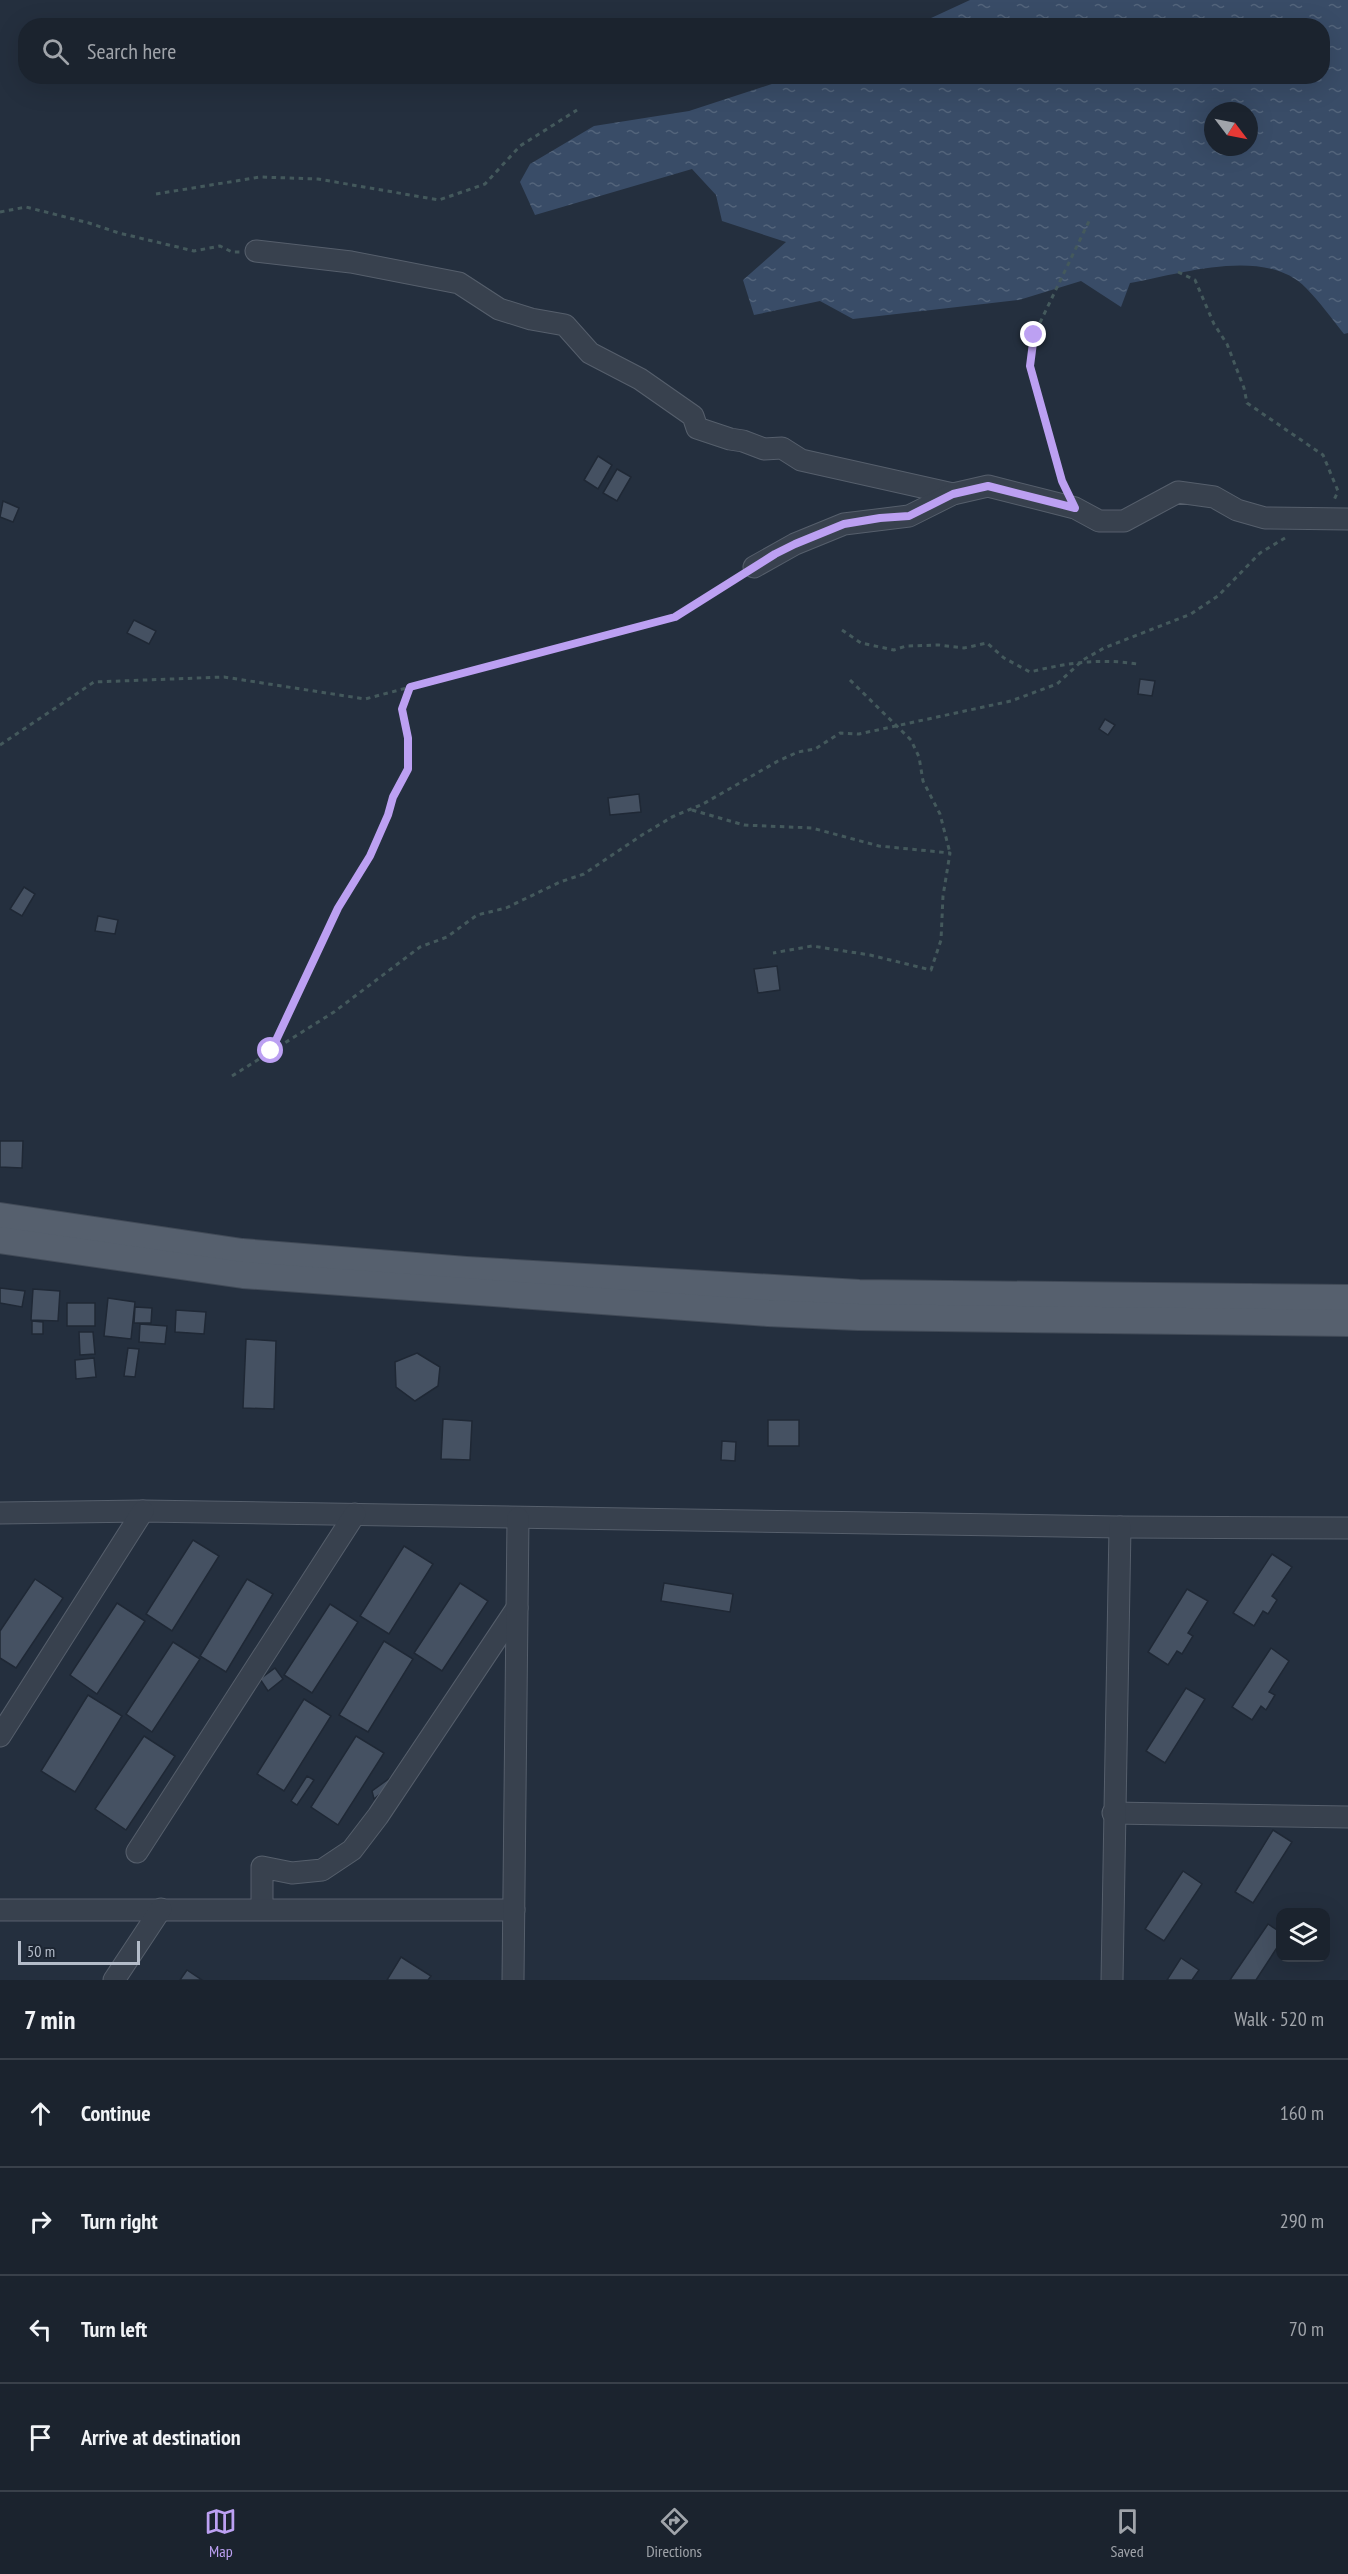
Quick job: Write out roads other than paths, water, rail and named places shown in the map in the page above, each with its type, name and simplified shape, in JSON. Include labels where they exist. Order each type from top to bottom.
[{"type":"main road","points":[[0,1216],[242,1252],[465,1280],[768,1313],[858,1317],[1143,1308],[1348,1298]]},
{"type":"main road","points":[[0,1240],[243,1275],[766,1288],[1143,1308],[1348,1323]]},
{"type":"main road","points":[[766,1288],[768,1313]]},
{"type":"street","points":[[256,251],[351,261],[459,283],[499,309],[531,319],[566,325],[590,353],[640,379],[693,416],[697,428],[764,449],[782,448],[801,460],[953,494]]},
{"type":"street","points":[[754,567],[795,544],[844,524],[909,516],[953,494],[988,486],[1075,508],[1099,521],[1124,521],[1178,492],[1214,496],[1237,510],[1264,518],[1348,519]]},
{"type":"street","points":[[0,1513],[142,1511],[1120,1527],[1348,1528]]},
{"type":"street","points":[[0,1736],[142,1511]]},
{"type":"street","points":[[137,1852],[355,1514]]},
{"type":"street","points":[[513,1980],[518,1518]]},
{"type":"street","points":[[1112,1980],[1113,1813],[1120,1527]]},
{"type":"street","points":[[262,1909],[262,1867],[292,1873],[322,1870],[352,1850],[378,1816],[517,1608]]},
{"type":"street","points":[[1113,1813],[1348,1817]]},
{"type":"street","points":[[0,1910],[514,1910]]},
{"type":"street","points":[[114,1980],[161,1910]]},
{"type":"water","points":[[970,0],[1348,0],[1348,333],[1344,334],[1311,293],[1289,275],[1268,268],[1246,266],[1222,266],[1130,283],[1121,307],[1081,281],[1019,300],[853,319],[820,301],[754,315],[743,280],[786,242],[722,221],[716,195],[692,169],[535,215],[520,182],[530,164],[594,126],[689,111],[772,84],[1330,84],[1330,18],[931,18]]}]
